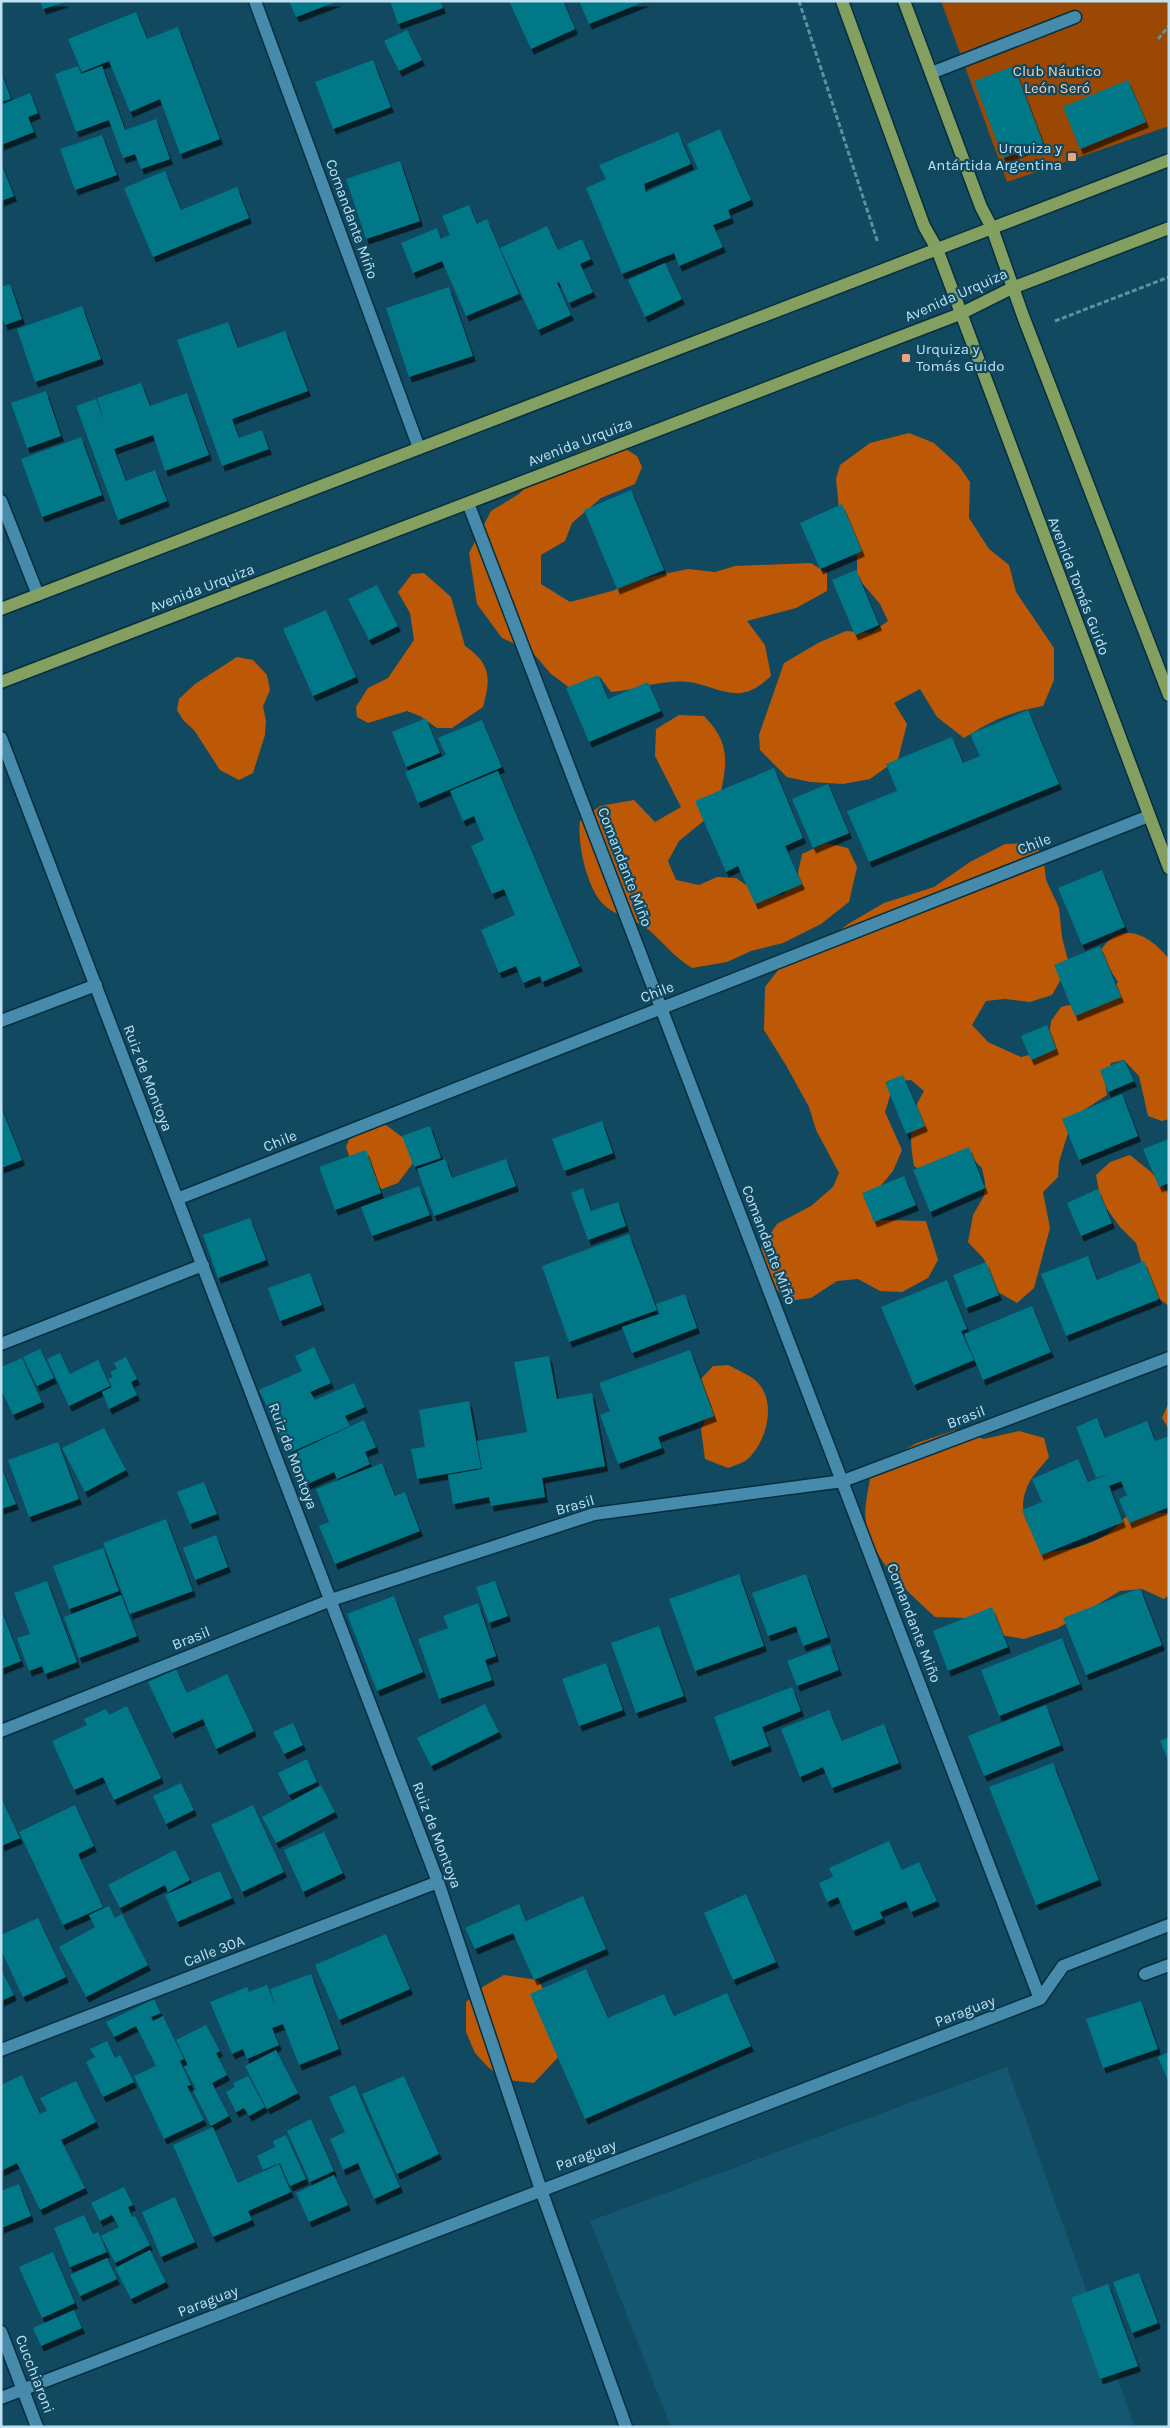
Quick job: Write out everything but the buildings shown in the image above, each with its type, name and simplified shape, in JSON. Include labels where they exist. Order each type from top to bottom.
[{"type":"main road","name":"Avenida Tomás Guido","points":[[842,1],[924,226],[937,249],[1169,868]]},
{"type":"main road","points":[[904,1],[981,207],[992,228],[1028,331],[1169,695]]},
{"type":"main road","points":[[1,609],[1169,160]]},
{"type":"main road","name":"Avenida Urquiza","points":[[1,682],[960,314],[1012,288],[1169,228]]},
{"type":"street","name":"Comandante Miño","points":[[254,1],[419,448]]},
{"type":"street","points":[[931,72],[1075,18]]},
{"type":"street","points":[[1,501],[38,594]]},
{"type":"street","name":"Comandante Miño","points":[[468,503],[1040,1999]]},
{"type":"street","name":"Ruiz de Montoya","points":[[1,738],[438,1882],[541,2190],[626,2427]]},
{"type":"street","name":"Chile","points":[[177,1199],[1149,816]]},
{"type":"street","points":[[1,1020],[96,985]]},
{"type":"street","points":[[1,1344],[203,1265]]},
{"type":"street","name":"Brasil","points":[[1,1732],[331,1600],[594,1514],[843,1482],[1169,1358]]},
{"type":"street","name":"Calle 30A","points":[[1,2050],[438,1882]]},
{"type":"street","points":[[1040,1999],[1063,1966],[1169,1926]]},
{"type":"street","points":[[1145,1974],[1169,1965]]},
{"type":"street","name":"Paraguay","points":[[1,2398],[1040,1999]]},
{"type":"street","name":"Cucchiaroni","points":[[1,2332],[37,2427]]},
{"type":"path","points":[[1158,39],[1169,26]]},
{"type":"path","points":[[1028,331],[1169,277]]},
{"type":"shaded area","points":[[909,433],[934,443],[959,466],[970,482],[969,518],[989,549],[1009,565],[1016,592],[1054,648],[1054,680],[1043,706],[1020,711],[1002,718],[964,738],[937,717],[920,689],[894,703],[907,724],[898,759],[870,779],[843,784],[810,782],[787,777],[760,750],[759,735],[784,663],[818,643],[846,631],[871,633],[888,621],[880,604],[857,577],[857,557],[841,527],[836,479],[840,465],[870,443]]},
{"type":"shaded area","points":[[613,441],[637,456],[642,467],[635,484],[601,498],[572,523],[565,541],[541,555],[541,584],[570,602],[612,591],[645,578],[688,569],[715,572],[735,566],[811,563],[827,573],[827,591],[796,608],[747,621],[765,645],[771,676],[758,687],[746,692],[734,693],[678,681],[611,692],[600,677],[570,688],[551,674],[532,652],[502,638],[477,604],[469,553],[491,511],[519,494],[536,476],[583,450]]},
{"type":"shaded area","points":[[424,573],[451,597],[465,646],[480,659],[487,672],[488,680],[483,707],[452,728],[437,728],[420,716],[407,711],[368,723],[357,717],[356,707],[368,688],[388,678],[414,640],[410,613],[398,592],[412,574]]},
{"type":"shaded area","points":[[237,657],[253,660],[267,675],[270,690],[263,706],[266,721],[265,735],[253,773],[239,780],[220,770],[194,730],[183,720],[177,710],[179,699],[195,684]]},
{"type":"shaded area","points":[[679,715],[704,716],[714,727],[724,749],[725,771],[717,810],[679,841],[668,861],[676,880],[699,885],[717,877],[736,878],[762,896],[783,895],[797,878],[802,854],[826,843],[848,848],[857,867],[849,902],[821,924],[783,943],[751,951],[727,962],[692,968],[644,926],[614,912],[597,897],[584,865],[579,830],[580,821],[600,806],[634,800],[655,822],[681,807],[655,756],[656,729]]},
{"type":"shaded area","points":[[1026,843],[1043,853],[1046,880],[1059,908],[1062,937],[1069,965],[1052,995],[1030,1002],[1005,999],[986,1001],[972,1025],[988,1042],[1021,1057],[1047,1051],[1051,1021],[1061,1007],[1109,996],[1118,982],[1104,961],[1101,950],[1109,940],[1127,933],[1145,938],[1154,943],[1169,959],[1169,1119],[1162,1121],[1148,1116],[1139,1076],[1124,1060],[1111,1063],[1105,1081],[1107,1095],[1073,1117],[1059,1162],[1058,1177],[1043,1192],[1050,1228],[1034,1288],[1017,1303],[998,1292],[984,1259],[968,1242],[973,1215],[984,1196],[985,1182],[982,1168],[971,1157],[931,1177],[914,1166],[911,1146],[913,1118],[915,1109],[924,1091],[911,1080],[902,1081],[893,1086],[885,1112],[902,1150],[893,1171],[878,1189],[879,1220],[926,1221],[938,1260],[928,1278],[902,1292],[880,1291],[858,1279],[837,1281],[811,1298],[788,1301],[766,1279],[761,1248],[777,1224],[811,1206],[833,1187],[839,1173],[816,1130],[809,1107],[764,1030],[765,987],[786,960],[822,944],[848,924],[884,903],[934,887],[970,862],[1005,844]]},
{"type":"shaded area","points":[[382,1122],[406,1140],[413,1163],[398,1183],[382,1189],[368,1181],[355,1168],[346,1147],[355,1126]]},
{"type":"shaded area","points":[[1130,1155],[1151,1172],[1169,1194],[1169,1306],[1150,1292],[1136,1243],[1120,1227],[1101,1201],[1096,1175],[1110,1162]]},
{"type":"shaded area","points":[[728,1365],[755,1380],[762,1388],[768,1409],[765,1431],[755,1450],[747,1460],[728,1468],[705,1459],[701,1429],[711,1406],[700,1380],[713,1366]]},
{"type":"shaded area","points":[[1169,1402],[1169,1429],[1162,1418]]},
{"type":"shaded area","points":[[956,1430],[984,1439],[1019,1431],[1044,1438],[1049,1457],[1028,1485],[1023,1505],[1027,1523],[1052,1552],[1078,1547],[1098,1539],[1109,1533],[1132,1513],[1138,1511],[1169,1512],[1169,1595],[1164,1599],[1142,1589],[1120,1591],[1058,1628],[1024,1639],[995,1634],[964,1618],[935,1617],[893,1575],[876,1550],[866,1522],[866,1503],[872,1468],[917,1443]]},
{"type":"shaded area","points":[[504,1975],[538,1980],[552,2004],[562,2053],[534,2083],[507,2080],[489,2068],[475,2053],[466,2032],[466,2002],[484,1986]]},
{"type":"shaded area","points":[[1007,2067],[1135,2427],[671,2427],[590,2221]]},
{"type":"green space","name":"Club Náutico León Seró","points":[[941,1],[1169,1],[1169,126],[1007,182]]},
{"type":"place","name":"Urquiza y Antártida Argentina","points":[[1072,157]]},
{"type":"place","name":"Urquiza y Tomás Guido","points":[[906,358]]}]
